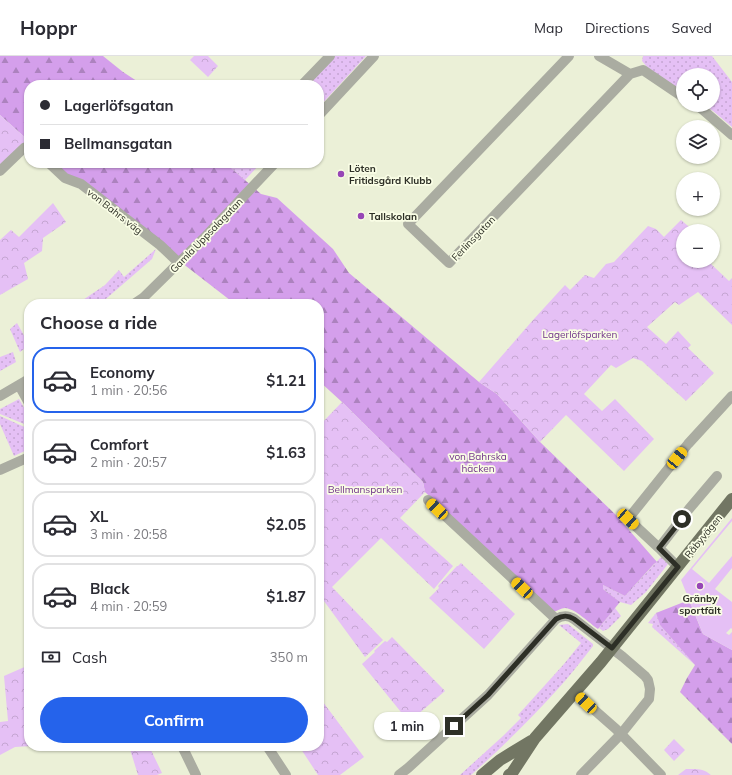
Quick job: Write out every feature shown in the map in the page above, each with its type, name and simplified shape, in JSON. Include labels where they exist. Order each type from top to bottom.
[{"type":"main road","name":"Råbyvägen","points":[[509,775],[512,773],[535,738],[575,693],[732,499]]},
{"type":"main road","name":"Råbyvägen","points":[[482,775],[500,760],[535,738]]},
{"type":"street","points":[[307,80],[330,56]]},
{"type":"street","points":[[324,111],[374,56]]},
{"type":"street","name":"Ferlinsgatan","points":[[569,56],[408,224],[449,263],[630,74]]},
{"type":"street","points":[[599,56],[630,74],[643,70],[676,92]]},
{"type":"street","points":[[705,112],[732,135]]},
{"type":"street","points":[[0,171],[24,148]]},
{"type":"street","name":"von Bahrs väg","points":[[54,168],[65,178],[81,184],[160,246],[179,263]]},
{"type":"street","name":"Gamla Uppsalagatan","points":[[141,299],[206,236],[270,168]]},
{"type":"street","points":[[0,396],[24,382]]},
{"type":"street","points":[[0,392],[15,387]]},
{"type":"street","points":[[15,387],[24,397]]},
{"type":"street","points":[[678,567],[628,519],[688,444],[732,396]]},
{"type":"street","points":[[0,470],[24,459]]},
{"type":"street","points":[[659,548],[717,476]]},
{"type":"street","points":[[428,500],[556,619]]},
{"type":"street","points":[[400,775],[488,695],[556,619],[564,616],[572,617],[645,676],[648,680],[650,689],[649,699],[621,734],[581,775]]},
{"type":"street","points":[[575,693],[621,734],[662,775]]},
{"type":"street","points":[[184,751],[196,775]]},
{"type":"street","points":[[270,751],[286,775]]},
{"type":"green space","points":[[0,56],[103,56],[135,80],[24,80],[24,137],[0,115]]},
{"type":"green space","points":[[194,56],[208,56],[218,66],[208,77],[190,60]]},
{"type":"green space","points":[[334,56],[366,56],[324,102],[324,80],[312,80]]},
{"type":"green space","points":[[643,56],[712,56],[732,82],[732,127],[714,112],[720,112],[720,68],[676,68],[676,87],[648,68],[642,61]]},
{"type":"green space","points":[[0,115],[24,136],[24,144],[0,166]]},
{"type":"green space","name":"von Bahrska häcken","points":[[59,168],[231,168],[261,194],[277,198],[333,249],[349,273],[479,382],[497,394],[540,442],[615,514],[657,562],[625,596],[603,585],[603,589],[620,602],[598,629],[569,609],[564,608],[553,612],[425,492],[423,482],[324,386],[324,299],[229,299]]},
{"type":"green space","points":[[231,168],[256,168],[245,180]]},
{"type":"green space","points":[[53,203],[66,222],[43,238],[42,251],[24,263],[28,279],[0,295],[0,240],[11,230],[19,237]]},
{"type":"green space","name":"Lagerlöfsparken","points":[[681,220],[686,224],[677,224]]},
{"type":"green space","name":"Lagerlöfsparken","points":[[676,225],[676,268],[715,268],[729,281],[732,278],[732,325],[698,292],[679,305],[675,302],[647,327],[666,344],[678,331],[691,345],[688,348],[714,373],[686,401],[642,361],[633,358],[616,368],[611,365],[584,394],[602,411],[615,399],[654,439],[624,471],[566,415],[540,442],[497,394],[479,382],[565,285],[570,290],[585,275],[594,278],[606,264],[614,262],[648,226],[656,229],[664,237]]},
{"type":"green space","points":[[156,249],[152,259],[106,299],[84,299],[105,285],[119,270],[124,277]]},
{"type":"green space","points":[[17,323],[24,335],[24,349],[20,352],[10,329]]},
{"type":"green space","points":[[13,352],[16,362],[0,371],[0,357]]},
{"type":"green space","points":[[19,399],[24,408],[24,424],[0,414],[0,409]]},
{"type":"green space","name":"Bellmansparken","points":[[342,402],[423,482],[425,492],[400,518],[453,566],[434,589],[381,538],[332,587],[383,640],[365,657],[324,601],[324,421]]},
{"type":"green space","points":[[0,416],[24,427],[24,451],[14,456],[0,424]]},
{"type":"green space","points":[[330,479],[343,490],[324,510],[324,485]]},
{"type":"green space","name":"Gränby sportfält","points":[[732,518],[732,521],[692,569],[709,583],[732,556],[732,568],[715,589],[732,602],[732,629],[731,628],[726,633],[729,635],[732,632],[732,650],[703,634],[681,580]]},
{"type":"green space","points":[[661,557],[668,564],[646,592],[631,605],[620,602],[603,589],[603,585],[625,596]]},
{"type":"green space","points":[[461,563],[515,614],[484,649],[429,598],[439,588],[438,586]]},
{"type":"green space","points":[[689,600],[703,634],[732,650],[732,744],[680,692],[695,665],[660,625],[656,613]]},
{"type":"green space","points":[[615,608],[621,616],[608,629],[603,631],[599,628]]},
{"type":"green space","points":[[656,613],[660,625],[695,665],[652,627],[653,624],[648,623]]},
{"type":"green space","points":[[568,624],[593,644],[593,646],[561,686],[515,734],[471,775],[460,775],[521,718],[518,715],[581,643],[559,625]]},
{"type":"green space","points":[[392,637],[445,691],[409,722],[362,664],[385,641],[387,642]]},
{"type":"green space","points":[[24,667],[24,746],[15,747],[0,755],[0,722],[8,721],[4,676]]},
{"type":"green space","points":[[324,703],[364,757],[340,775],[318,775],[302,751],[324,751]]},
{"type":"green space","points":[[674,739],[685,750],[674,761],[664,750]]},
{"type":"green space","points":[[131,751],[151,751],[162,773],[157,775],[138,775]]},
{"type":"green space","points":[[686,769],[702,770],[711,775],[678,775]]},
{"type":"place","name":"Löten Fritidsgård Klubb","points":[[341,174]]},
{"type":"place","name":"Tallskolan","points":[[361,216]]},
{"type":"place","name":"Gränby sportfält","points":[[700,586]]},
{"type":"route","points":[[454,726],[488,695],[556,619],[560,617],[568,616],[574,619],[612,648],[678,567],[659,548],[682,519]]}]
